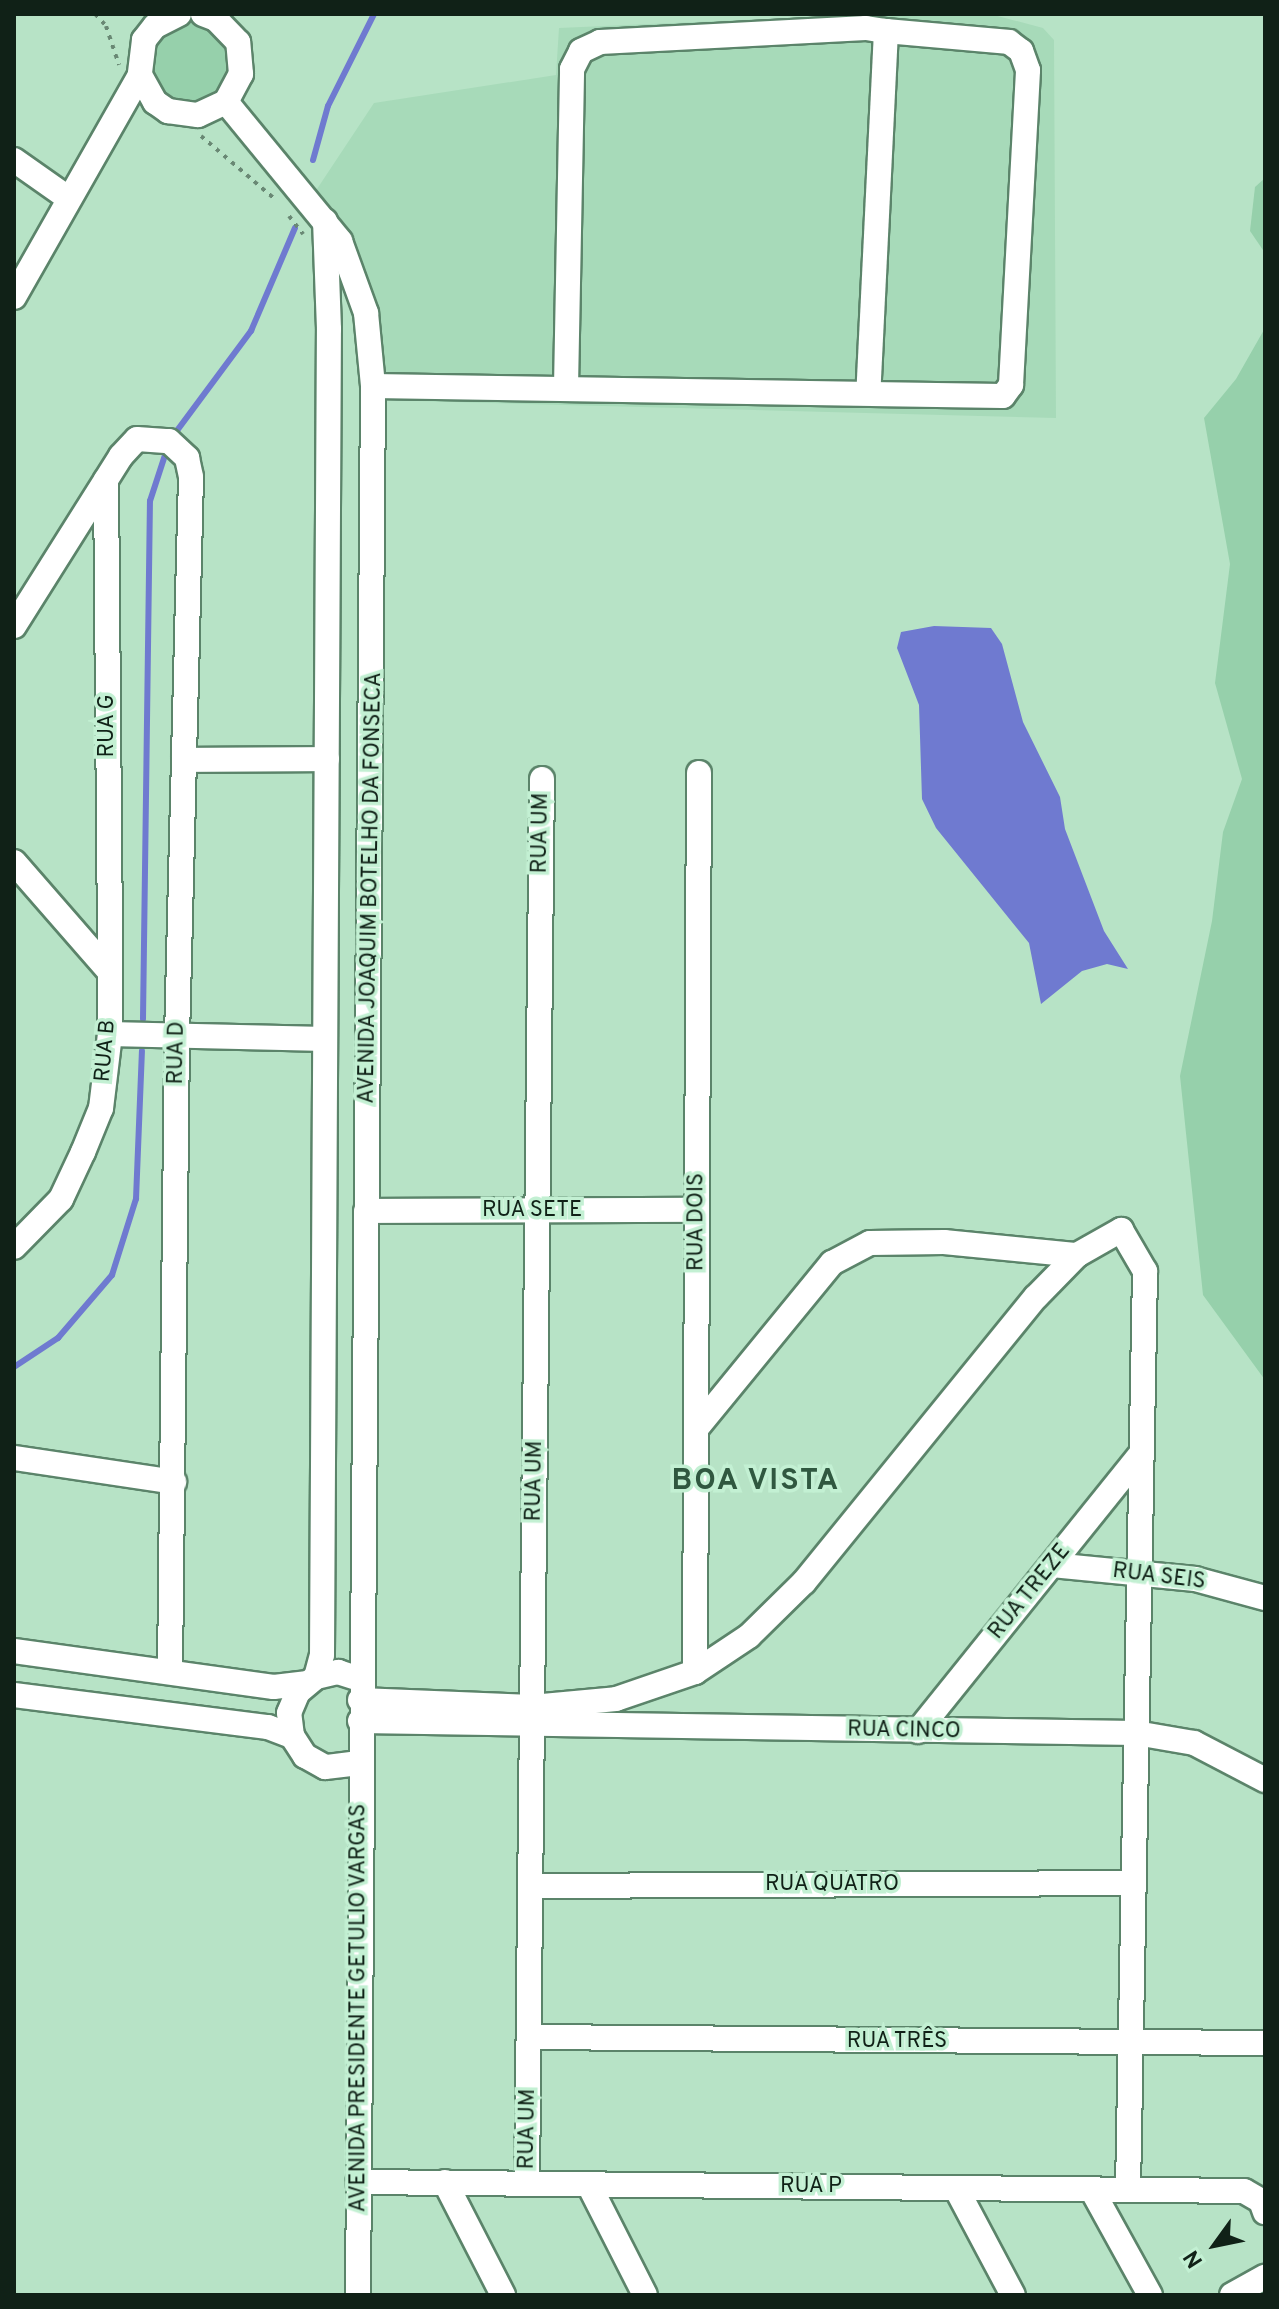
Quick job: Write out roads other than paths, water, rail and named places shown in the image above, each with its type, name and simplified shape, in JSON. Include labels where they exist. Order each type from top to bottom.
[{"type":"street","points":[[179,14],[149,20],[139,57],[140,75],[155,102],[168,111],[198,115],[226,102],[241,74],[242,58],[238,42],[212,16]]},
{"type":"street","points":[[868,393],[886,31]]},
{"type":"street","points":[[373,386],[868,393],[988,399],[1003,396],[1011,385],[1028,70],[1021,51],[1009,42],[886,31],[600,42],[581,51],[572,69],[566,387]]},
{"type":"street","points":[[17,288],[140,75]]},
{"type":"street","name":"AVENIDA JOAQUIM BOTELHO DA FONSECA","points":[[226,102],[340,241],[366,313],[373,386],[375,673],[360,1700]]},
{"type":"street","points":[[14,160],[68,198]]},
{"type":"street","points":[[325,221],[329,329],[322,1655],[311,1680],[289,1713],[292,1736],[305,1756],[325,1767],[359,1763]]},
{"type":"street","name":"RUA D","points":[[106,480],[137,439],[169,441],[187,458],[191,477],[177,1036],[170,1672]]},
{"type":"street","points":[[14,626],[106,480]]},
{"type":"street","name":"RUA G","points":[[106,480],[110,972]]},
{"type":"street","points":[[184,760],[327,759]]},
{"type":"street","name":"RUA DOIS","points":[[695,1672],[699,773]]},
{"type":"street","name":"RUA UM","points":[[527,2184],[542,779]]},
{"type":"street","points":[[14,862],[110,972]]},
{"type":"street","name":"RUA B","points":[[14,1247],[61,1199],[101,1108],[110,1034],[110,972]]},
{"type":"street","points":[[110,1034],[325,1039]]},
{"type":"street","name":"RUA SETE","points":[[366,1211],[697,1210]]},
{"type":"street","points":[[14,1651],[274,1687],[338,1672],[360,1700],[532,1716],[616,1699],[695,1672],[749,1636],[804,1582],[998,1343],[1077,1255],[1121,1230],[1145,1271],[1128,2190]]},
{"type":"street","points":[[696,1429],[832,1263],[858,1248],[893,1241],[944,1242],[1077,1255]]},
{"type":"street","name":"RUA TREZE","points":[[918,1731],[1141,1454]]},
{"type":"street","points":[[14,1458],[174,1482]]},
{"type":"street","name":"RUA SEIS","points":[[1052,1565],[1195,1579],[1265,1598]]},
{"type":"street","points":[[111,1707],[115,1665]]},
{"type":"street","points":[[14,1695],[268,1727],[292,1736]]},
{"type":"street","name":"AVENIDA PRESIDENTE GETULIO VARGAS","points":[[358,2295],[360,1700]]},
{"type":"street","name":"RUA CINCO","points":[[532,1716],[918,1731],[1136,1733],[1194,1743],[1265,1780]]},
{"type":"street","name":"RUA QUATRO","points":[[530,1886],[1134,1883]]},
{"type":"street","name":"RUA TRÊS","points":[[529,2037],[1265,2043]]},
{"type":"street","name":"RUA P","points":[[358,2182],[1244,2191],[1263,2207]]},
{"type":"street","points":[[445,2182],[503,2295]]},
{"type":"street","points":[[589,2185],[645,2295]]},
{"type":"street","points":[[956,2188],[1013,2295]]},
{"type":"street","points":[[1092,2190],[1150,2295]]},
{"type":"street","points":[[1232,2295],[1265,2277]]},
{"type":"water","points":[[934,626],[991,628],[1002,644],[1023,722],[1060,797],[1065,829],[1104,931],[1128,969],[1107,964],[1082,971],[1041,1004],[1029,943],[936,828],[922,799],[919,705],[897,648],[901,632]]},
{"type":"waterway","points":[[313,160],[328,106],[374,14]]},
{"type":"waterway","points":[[173,436],[251,331],[295,228]]},
{"type":"waterway","points":[[143,1019],[150,501],[167,449]]},
{"type":"waterway","points":[[14,1367],[58,1338],[112,1275],[136,1199],[142,1051]]},
{"type":"district","name":"BOA VISTA","points":[[756,1482]]}]
